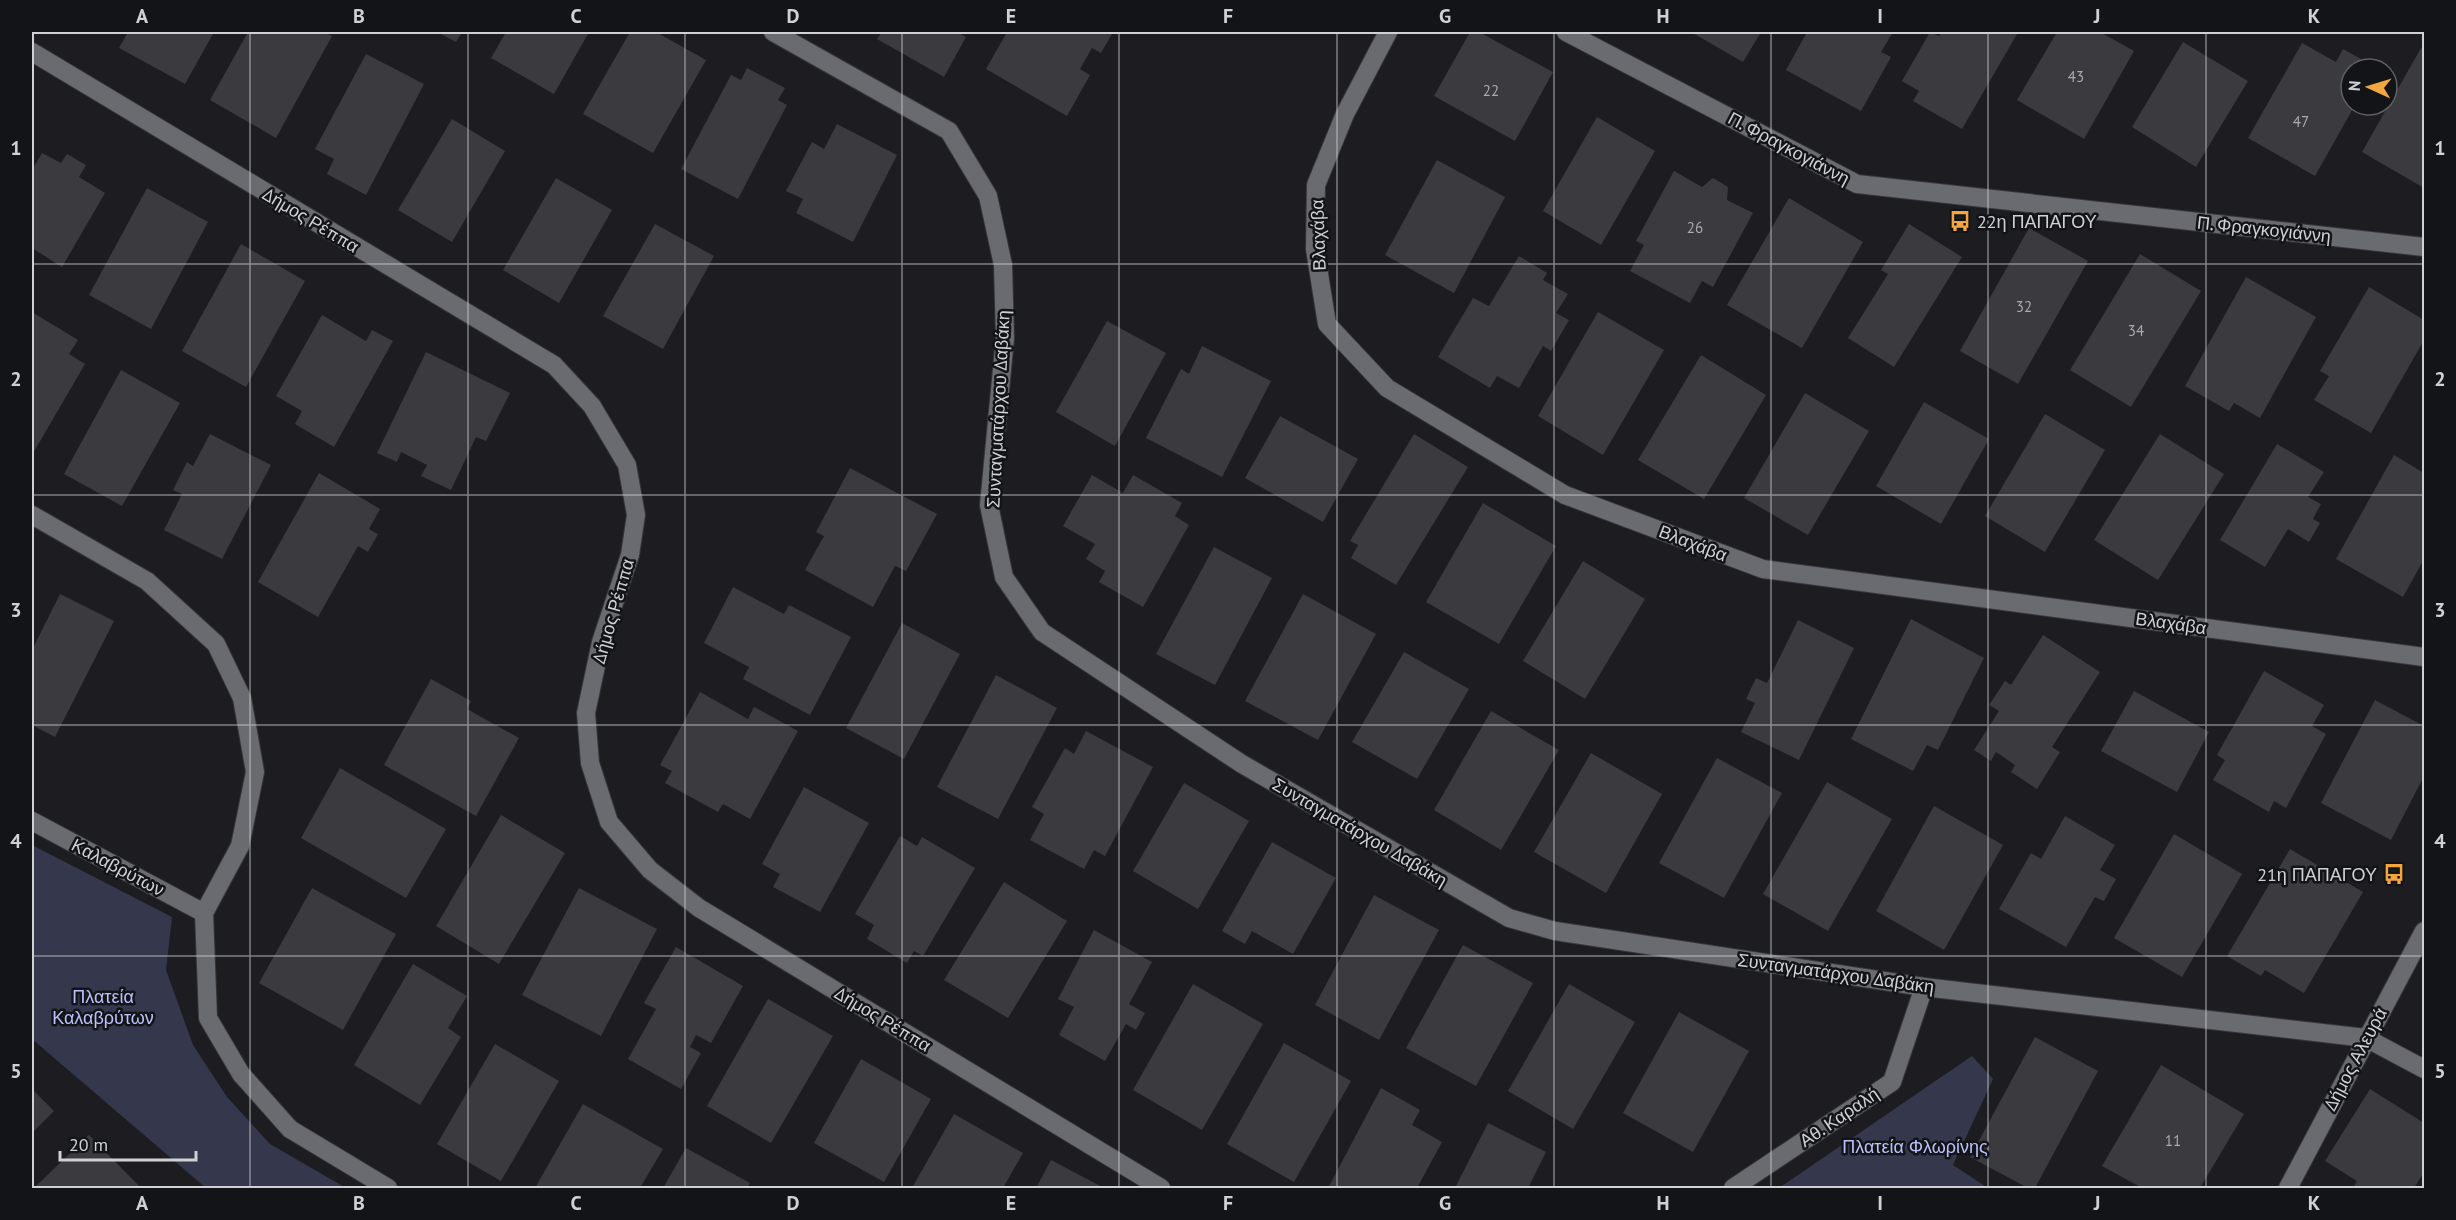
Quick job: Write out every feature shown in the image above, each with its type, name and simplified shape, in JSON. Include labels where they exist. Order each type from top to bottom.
[{"type":"street","name":"Συνταγματάρχου Δαβάκη","points":[[773,32],[949,131],[987,196],[1003,265],[1005,338],[989,505],[1004,577],[1042,632],[1242,764],[1509,918],[1555,931],[1924,987],[2366,1038],[2424,1069]]},
{"type":"street","name":"Βλαχάβα","points":[[1388,32],[1345,114],[1316,185],[1315,249],[1327,324],[1387,388],[1565,495],[1763,569],[2424,657]]},
{"type":"street","name":"Π. Φραγκογιάννη","points":[[1566,32],[1857,184],[2424,247]]},
{"type":"street","name":"Δήμος Ρέππα","points":[[32,52],[554,365],[592,406],[627,465],[636,515],[630,555],[601,642],[586,713],[590,763],[609,822],[650,870],[699,908],[1161,1188]]},
{"type":"street","points":[[32,515],[147,581],[216,644],[242,698],[255,772],[240,846],[204,913],[208,1018],[241,1074],[290,1130],[388,1188]]},
{"type":"street","name":"Καλαβρύτων","points":[[32,821],[204,913]]},
{"type":"street","name":"Δήμος Αλευρά","points":[[2288,1188],[2424,931]]},
{"type":"street","name":"Αθ. Καραλή","points":[[1733,1188],[1892,1082],[1924,987]]},
{"type":"green space","name":"Πλατεία Καλαβρύτων","points":[[32,845],[172,917],[166,970],[193,1045],[227,1097],[270,1144],[346,1188],[206,1188],[32,1039]]},
{"type":"green space","name":"Πλατεία Φλωρίνης","points":[[1972,1056],[1993,1079],[1953,1165],[1988,1188],[1779,1188]]},
{"type":"building","points":[[128,32],[214,32],[185,84],[119,48]]},
{"type":"building","points":[[248,32],[324,32],[332,36],[276,138],[210,100]]},
{"type":"building","points":[[437,32],[462,32],[456,42]]},
{"type":"building","points":[[506,32],[589,32],[554,94],[491,58]]},
{"type":"building","points":[[630,32],[656,32],[706,60],[653,153],[583,114]]},
{"type":"building","points":[[882,32],[957,32],[966,37],[944,77],[877,39]]},
{"type":"building","points":[[1007,32],[1113,32],[1101,53],[1092,48],[1080,69],[1090,75],[1067,116],[986,69]]},
{"type":"building","points":[[1470,32],[1479,32],[1553,72],[1515,141],[1434,96]]},
{"type":"building","points":[[1691,32],[1761,32],[1743,62]]},
{"type":"building","points":[[1807,32],[1893,32],[1881,52],[1891,57],[1861,111],[1786,70]]},
{"type":"building","points":[[1930,32],[1939,36],[1942,32],[2012,32],[2017,34],[1962,129],[1913,101],[1919,91],[1902,81]]},
{"type":"building","points":[[2057,32],[2100,32],[2134,51],[2084,139],[2017,100]]},
{"type":"building","points":[[2183,42],[2248,81],[2196,167],[2132,127]]},
{"type":"building","points":[[2302,43],[2336,62],[2343,49],[2357,57],[2339,57],[2339,117],[2348,117],[2315,176],[2248,138]]},
{"type":"building","points":[[2421,48],[2424,50],[2424,188],[2362,152],[2382,117],[2399,117],[2399,87]]},
{"type":"building","points":[[366,54],[424,84],[366,195],[327,174],[334,159],[315,149]]},
{"type":"building","points":[[747,68],[785,88],[778,100],[787,105],[738,199],[681,169],[731,75],[741,80]]},
{"type":"building","points":[[1597,117],[1655,151],[1601,245],[1543,211]]},
{"type":"building","points":[[452,119],[505,151],[452,242],[398,210]]},
{"type":"building","points":[[837,124],[897,155],[853,242],[796,213],[803,199],[786,191],[812,142],[824,149]]},
{"type":"building","points":[[42,153],[61,163],[67,154],[86,165],[79,177],[105,193],[62,267],[32,248],[32,170]]},
{"type":"building","points":[[1437,160],[1505,197],[1454,293],[1385,255]]},
{"type":"building","points":[[1674,171],[1702,187],[1713,178],[1728,187],[1727,200],[1753,213],[1713,287],[1702,281],[1690,303],[1630,271],[1644,245],[1636,241]]},
{"type":"building","points":[[556,178],[612,210],[559,303],[503,270]]},
{"type":"building","points":[[147,188],[208,222],[151,329],[89,295]]},
{"type":"building","points":[[1789,198],[1863,242],[1802,348],[1727,305]]},
{"type":"building","points":[[655,224],[714,256],[663,349],[603,316]]},
{"type":"building","points":[[1909,224],[1962,257],[1894,367],[1848,338],[1888,274],[1881,270]]},
{"type":"building","points":[[2029,228],[2088,261],[2018,384],[1960,351]]},
{"type":"building","points":[[241,244],[305,281],[246,387],[182,351]]},
{"type":"building","points":[[2140,254],[2201,291],[2131,407],[2070,370]]},
{"type":"building","points":[[1519,256],[1547,273],[1543,280],[1568,294],[1556,313],[1569,320],[1551,351],[1543,346],[1519,388],[1497,376],[1490,388],[1438,357],[1473,298],[1489,306]]},
{"type":"building","points":[[2246,277],[2316,317],[2260,418],[2234,403],[2229,411],[2185,386]]},
{"type":"building","points":[[2369,287],[2424,320],[2424,340],[2371,433],[2314,400],[2329,376],[2320,371]]},
{"type":"building","points":[[32,312],[78,340],[69,354],[85,364],[32,455]]},
{"type":"building","points":[[1598,312],[1664,350],[1603,455],[1538,416]]},
{"type":"building","points":[[322,315],[366,341],[372,330],[393,341],[334,447],[295,424],[302,411],[276,396]]},
{"type":"building","points":[[1107,321],[1166,353],[1115,446],[1056,412]]},
{"type":"building","points":[[1202,346],[1271,381],[1222,477],[1146,438],[1181,369],[1189,374]]},
{"type":"building","points":[[426,352],[510,393],[486,441],[476,437],[451,490],[421,476],[427,465],[401,452],[397,462],[377,453]]},
{"type":"building","points":[[1701,355],[1766,395],[1704,499],[1638,460]]},
{"type":"building","points":[[121,370],[180,403],[122,506],[64,474]]},
{"type":"building","points":[[1805,393],[1869,431],[1808,535],[1744,498]]},
{"type":"building","points":[[1924,402],[1989,439],[1941,524],[1876,486]]},
{"type":"building","points":[[2045,414],[2105,450],[2045,552],[1985,516]]},
{"type":"building","points":[[1280,416],[1358,459],[1323,522],[1245,478]]},
{"type":"building","points":[[210,434],[271,465],[222,559],[164,530],[182,494],[173,490],[187,462],[193,466]]},
{"type":"building","points":[[1414,434],[1468,467],[1396,585],[1351,558],[1358,545],[1350,541]]},
{"type":"building","points":[[2160,434],[2224,474],[2158,580],[2094,540]]},
{"type":"building","points":[[2277,444],[2324,472],[2308,497],[2321,504],[2313,519],[2320,523],[2309,542],[2288,529],[2265,567],[2220,540]]},
{"type":"building","points":[[2394,455],[2424,473],[2424,559],[2403,597],[2336,559]]},
{"type":"building","points":[[850,468],[937,514],[906,571],[895,566],[873,607],[805,570],[824,536],[816,532]]},
{"type":"building","points":[[319,473],[380,509],[369,529],[378,534],[368,552],[358,546],[318,617],[258,582]]},
{"type":"building","points":[[1092,475],[1123,493],[1133,475],[1182,503],[1175,516],[1189,525],[1143,607],[1099,582],[1105,571],[1086,559],[1095,544],[1063,526]]},
{"type":"building","points":[[1483,503],[1556,546],[1499,644],[1426,602]]},
{"type":"building","points":[[1214,547],[1272,578],[1215,685],[1156,654]]},
{"type":"building","points":[[1583,561],[1645,599],[1585,699],[1523,661]]},
{"type":"building","points":[[733,587],[784,614],[789,605],[851,637],[810,715],[743,679],[749,667],[704,643]]},
{"type":"building","points":[[60,594],[114,621],[55,737],[32,725],[32,650]]},
{"type":"building","points":[[1303,594],[1376,634],[1318,740],[1245,701]]},
{"type":"building","points":[[1911,619],[1984,658],[1938,750],[1927,745],[1913,771],[1851,739]]},
{"type":"building","points":[[1798,620],[1854,648],[1799,760],[1741,732],[1755,703],[1746,699],[1756,678],[1767,683]]},
{"type":"building","points":[[902,623],[960,654],[904,759],[846,728]]},
{"type":"building","points":[[2043,635],[2100,672],[2052,747],[2060,752],[2037,789],[2011,772],[2015,765],[1996,752],[1991,761],[1974,750],[1999,711],[1989,705],[2005,681],[2011,685]]},
{"type":"building","points":[[1404,652],[1469,689],[1417,779],[1352,742]]},
{"type":"building","points":[[2264,671],[2324,705],[2312,726],[2326,734],[2286,808],[2274,801],[2269,812],[2213,780],[2225,760],[2217,755]]},
{"type":"building","points":[[996,675],[1057,708],[998,819],[937,787]]},
{"type":"building","points":[[431,679],[471,701],[467,709],[519,738],[476,816],[384,765]]},
{"type":"building","points":[[2134,691],[2209,732],[2177,792],[2101,751]]},
{"type":"building","points":[[700,692],[748,719],[754,707],[798,731],[750,819],[723,804],[718,812],[665,783],[672,771],[660,765]]},
{"type":"building","points":[[2375,700],[2424,726],[2424,776],[2391,840],[2321,803]]},
{"type":"building","points":[[1491,711],[1559,750],[1501,850],[1434,810]]},
{"type":"building","points":[[1086,731],[1153,767],[1105,856],[1094,850],[1084,869],[1030,840],[1044,814],[1032,807],[1065,748],[1074,754]]},
{"type":"building","points":[[1591,753],[1662,794],[1606,893],[1534,852]]},
{"type":"building","points":[[1717,758],[1782,793],[1724,898],[1659,863]]},
{"type":"building","points":[[340,768],[446,829],[406,898],[301,838]]},
{"type":"building","points":[[1827,782],[1892,819],[1828,931],[1763,894]]},
{"type":"building","points":[[1184,783],[1249,821],[1198,909],[1133,871]]},
{"type":"building","points":[[804,787],[869,823],[820,912],[773,887],[780,874],[762,864]]},
{"type":"building","points":[[1934,806],[2003,845],[1944,950],[1876,911]]},
{"type":"building","points":[[501,815],[565,853],[499,964],[436,926]]},
{"type":"building","points":[[2065,816],[2115,845],[2100,870],[2116,879],[2104,901],[2095,897],[2066,947],[1999,909],[2031,853],[2041,859]]},
{"type":"building","points":[[2174,834],[2242,874],[2182,977],[2114,938]]},
{"type":"building","points":[[900,836],[917,846],[922,837],[975,868],[923,956],[914,951],[907,963],[867,939],[874,925],[855,914]]},
{"type":"building","points":[[1272,842],[1336,878],[1293,954],[1252,931],[1245,944],[1222,931]]},
{"type":"building","points":[[2290,849],[2363,892],[2304,993],[2265,970],[2261,976],[2227,956]]},
{"type":"building","points":[[1004,882],[1067,921],[1008,1018],[944,980]]},
{"type":"building","points":[[312,888],[396,934],[343,1030],[259,983]]},
{"type":"building","points":[[579,888],[657,929],[601,1036],[522,995]]},
{"type":"building","points":[[1374,895],[1439,930],[1379,1040],[1315,1005]]},
{"type":"building","points":[[1094,930],[1152,962],[1129,1004],[1145,1013],[1136,1030],[1126,1024],[1105,1061],[1059,1035],[1074,1007],[1058,999]]},
{"type":"building","points":[[1463,945],[1533,983],[1476,1086],[1406,1048]]},
{"type":"building","points":[[676,947],[743,986],[711,1043],[696,1035],[690,1047],[701,1053],[681,1089],[628,1059],[656,1009],[644,1003]]},
{"type":"building","points":[[413,964],[467,996],[448,1028],[461,1037],[420,1105],[354,1065]]},
{"type":"building","points":[[1193,984],[1263,1024],[1202,1130],[1133,1090]]},
{"type":"building","points":[[1569,984],[1635,1022],[1573,1129],[1508,1091]]},
{"type":"building","points":[[768,999],[833,1036],[771,1143],[707,1106]]},
{"type":"building","points":[[1679,1012],[1749,1051],[1693,1152],[1623,1113]]},
{"type":"building","points":[[2035,1037],[2098,1071],[2035,1188],[2028,1188],[1970,1157]]},
{"type":"building","points":[[1284,1043],[1351,1081],[1294,1182],[1227,1144]]},
{"type":"building","points":[[495,1044],[559,1081],[501,1181],[437,1144]]},
{"type":"building","points":[[861,1059],[931,1099],[884,1182],[814,1143]]},
{"type":"building","points":[[2161,1065],[2244,1114],[2200,1188],[2142,1188],[2102,1166]]},
{"type":"building","points":[[1381,1088],[1420,1110],[1412,1125],[1442,1142],[1417,1188],[1328,1188]]},
{"type":"building","points":[[32,1089],[54,1111],[32,1133]]},
{"type":"building","points":[[2370,1089],[2424,1123],[2424,1172],[2414,1188],[2353,1188],[2357,1181],[2325,1161]]},
{"type":"building","points":[[583,1104],[663,1149],[640,1188],[535,1188]]},
{"type":"building","points":[[954,1114],[1023,1153],[1003,1188],[912,1188]]},
{"type":"building","points":[[1488,1123],[1546,1152],[1528,1188],[1455,1188]]},
{"type":"building","points":[[89,1135],[141,1188],[34,1188]]},
{"type":"building","points":[[686,1148],[750,1183],[747,1188],[663,1188]]},
{"type":"building","points":[[1051,1160],[1104,1188],[1036,1188]]},
{"type":"place","name":"22η ΠΑΠΑΓΟΥ","points":[[1960,221]]},
{"type":"place","name":"21η ΠΑΠΑΓΟΥ","points":[[2394,874]]}]
